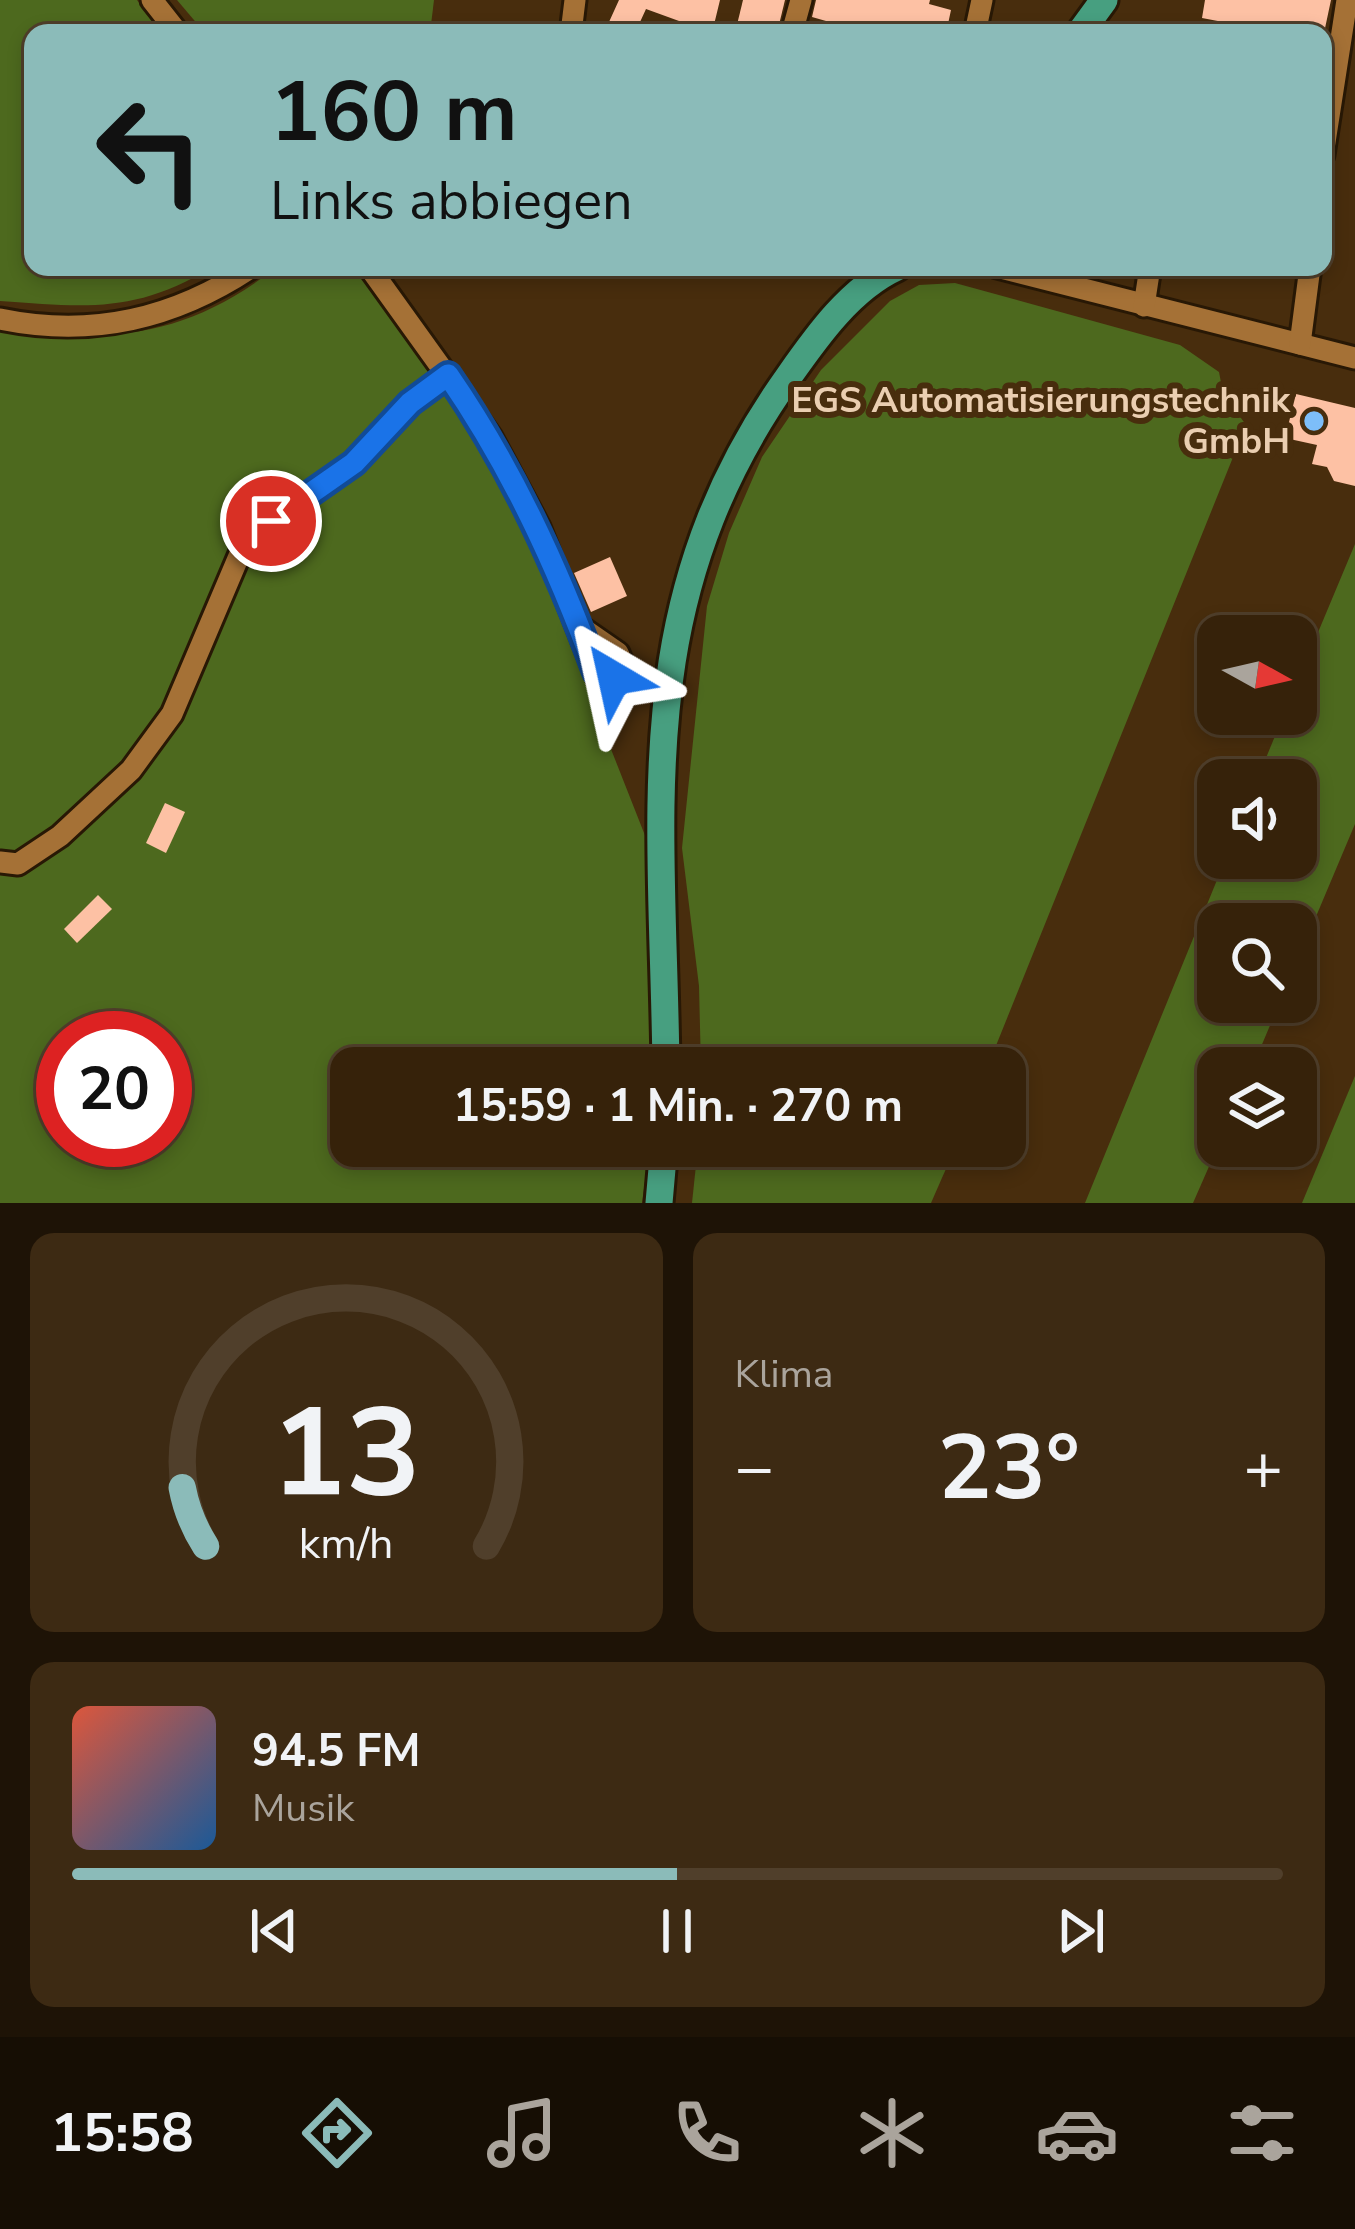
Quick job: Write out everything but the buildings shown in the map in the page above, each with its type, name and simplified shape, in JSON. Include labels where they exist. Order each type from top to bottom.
[{"type":"main road","points":[[665,1047],[658,781],[661,721],[678,624],[706,529],[738,458],[788,377],[847,303],[860,276]]},
{"type":"main road","points":[[847,303],[884,276]]},
{"type":"main road","points":[[659,1203],[662,1167]]},
{"type":"street","points":[[152,0],[171,24]]},
{"type":"street","points":[[1332,97],[1347,0]]},
{"type":"street","points":[[0,319],[92,326],[142,320],[182,308],[237,276]]},
{"type":"street","points":[[376,276],[491,437],[539,527],[579,626]]},
{"type":"street","points":[[1031,276],[1355,358]]},
{"type":"street","points":[[1144,306],[1149,276]]},
{"type":"street","points":[[1300,344],[1309,276]]},
{"type":"street","points":[[0,862],[18,864],[60,836],[131,770],[172,714],[242,549],[271,521],[354,463],[410,403],[448,375]]},
{"type":"green space","points":[[0,0],[137,0],[154,24],[24,24],[24,276],[195,276],[158,293],[109,304],[0,301]]},
{"type":"green space","points":[[177,0],[434,0],[431,24],[197,24]]},
{"type":"green space","points":[[264,276],[364,276],[439,376],[518,513],[646,838],[653,1047],[330,1047],[330,1167],[647,1167],[642,1203],[0,1203],[0,329],[113,334],[179,322],[211,309]]},
{"type":"green space","points":[[955,283],[1180,345],[1219,372],[1223,393],[1246,425],[995,1047],[700,1047],[699,986],[682,848],[707,606],[729,533],[762,457],[821,370],[890,301],[919,285]]},
{"type":"green space","points":[[1355,544],[1355,824],[1317,914],[1317,903],[1208,903],[1217,879],[1317,879],[1317,759],[1266,759],[1275,735],[1317,735],[1317,635]]},
{"type":"green space","points":[[1197,929],[1197,1023],[1271,1023],[1261,1047],[1197,1047],[1197,1167],[1209,1167],[1193,1203],[1085,1203]]},
{"type":"green space","points":[[1355,1076],[1355,1203],[1302,1203]]},
{"type":"green space","points":[[696,1167],[947,1167],[931,1203],[692,1203]]},
{"type":"place","name":"EGS Automatisierungstechnik GmbH","points":[[1314,421]]},
{"type":"route","points":[[271,521],[354,463],[410,403],[448,375],[491,437],[539,527],[596,672],[614,678]]}]
